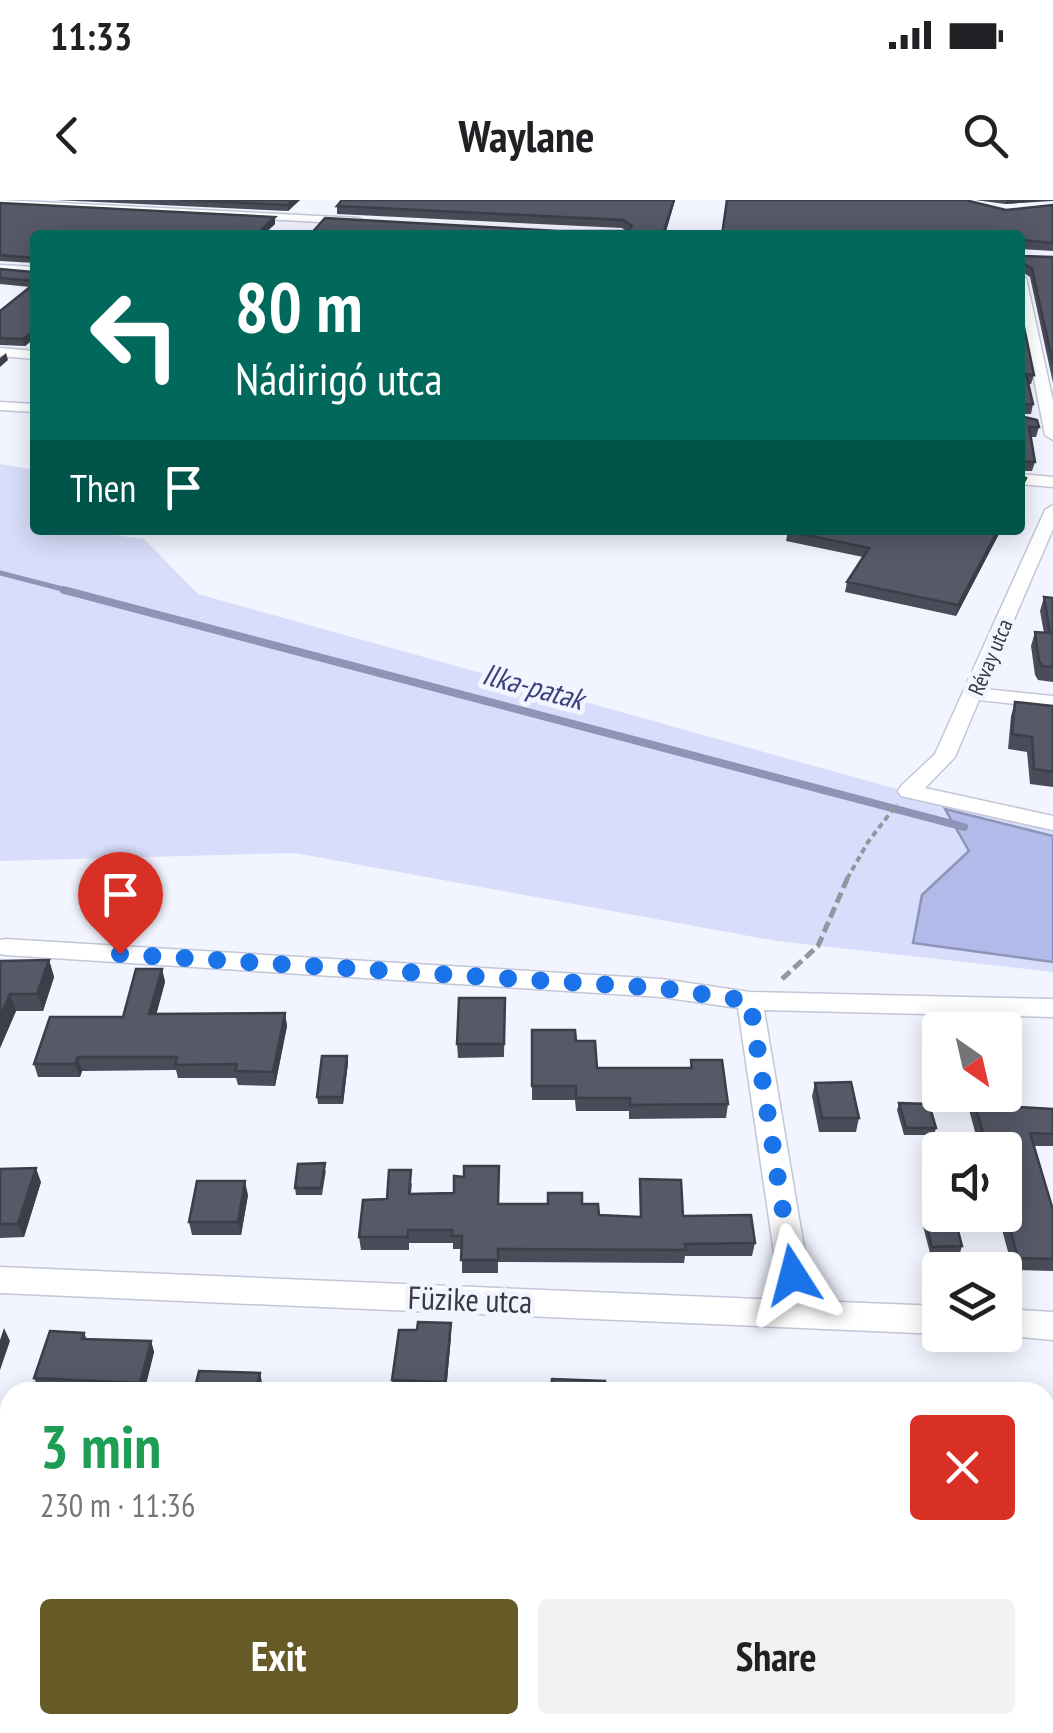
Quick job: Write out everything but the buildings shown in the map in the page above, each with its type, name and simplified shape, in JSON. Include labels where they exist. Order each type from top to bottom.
[{"type":"street","points":[[214,225],[242,200]]},
{"type":"street","points":[[0,202],[365,222]]},
{"type":"street","points":[[0,269],[30,271]]},
{"type":"street","points":[[1048,426],[1025,330],[1053,331]]},
{"type":"street","points":[[0,352],[30,354]]},
{"type":"street","points":[[8,406],[30,392]]},
{"type":"street","points":[[1025,479],[1053,482]]},
{"type":"street","name":"Révay utca","points":[[908,790],[944,757],[1046,546],[1053,510]]},
{"type":"street","points":[[974,694],[1053,702]]},
{"type":"street","points":[[908,790],[1053,823]]},
{"type":"street","points":[[4,947],[661,988],[750,1001],[1053,1008]]},
{"type":"street","points":[[750,1001],[799,1314]]},
{"type":"street","name":"Füzike utca","points":[[0,1280],[922,1319]]},
{"type":"street","points":[[1022,1325],[1053,1326]]},
{"type":"path","points":[[750,1001],[806,962],[824,942],[845,883],[875,829],[908,790]]},
{"type":"shaded area","points":[[0,464],[30,469],[30,535],[144,539],[198,594],[893,788],[1053,828],[1053,972],[777,941],[295,853],[0,861]]},
{"type":"shaded area","points":[[945,809],[1053,836],[1053,962],[913,943],[922,895],[969,851]]},
{"type":"waterway","name":"Ilka-patak","points":[[0,573],[74,592]]},
{"type":"waterway","name":"Ilka-patak","points":[[64,590],[964,827]]},
{"type":"route","points":[[120,954],[661,988],[750,1001],[793,1275]]}]
